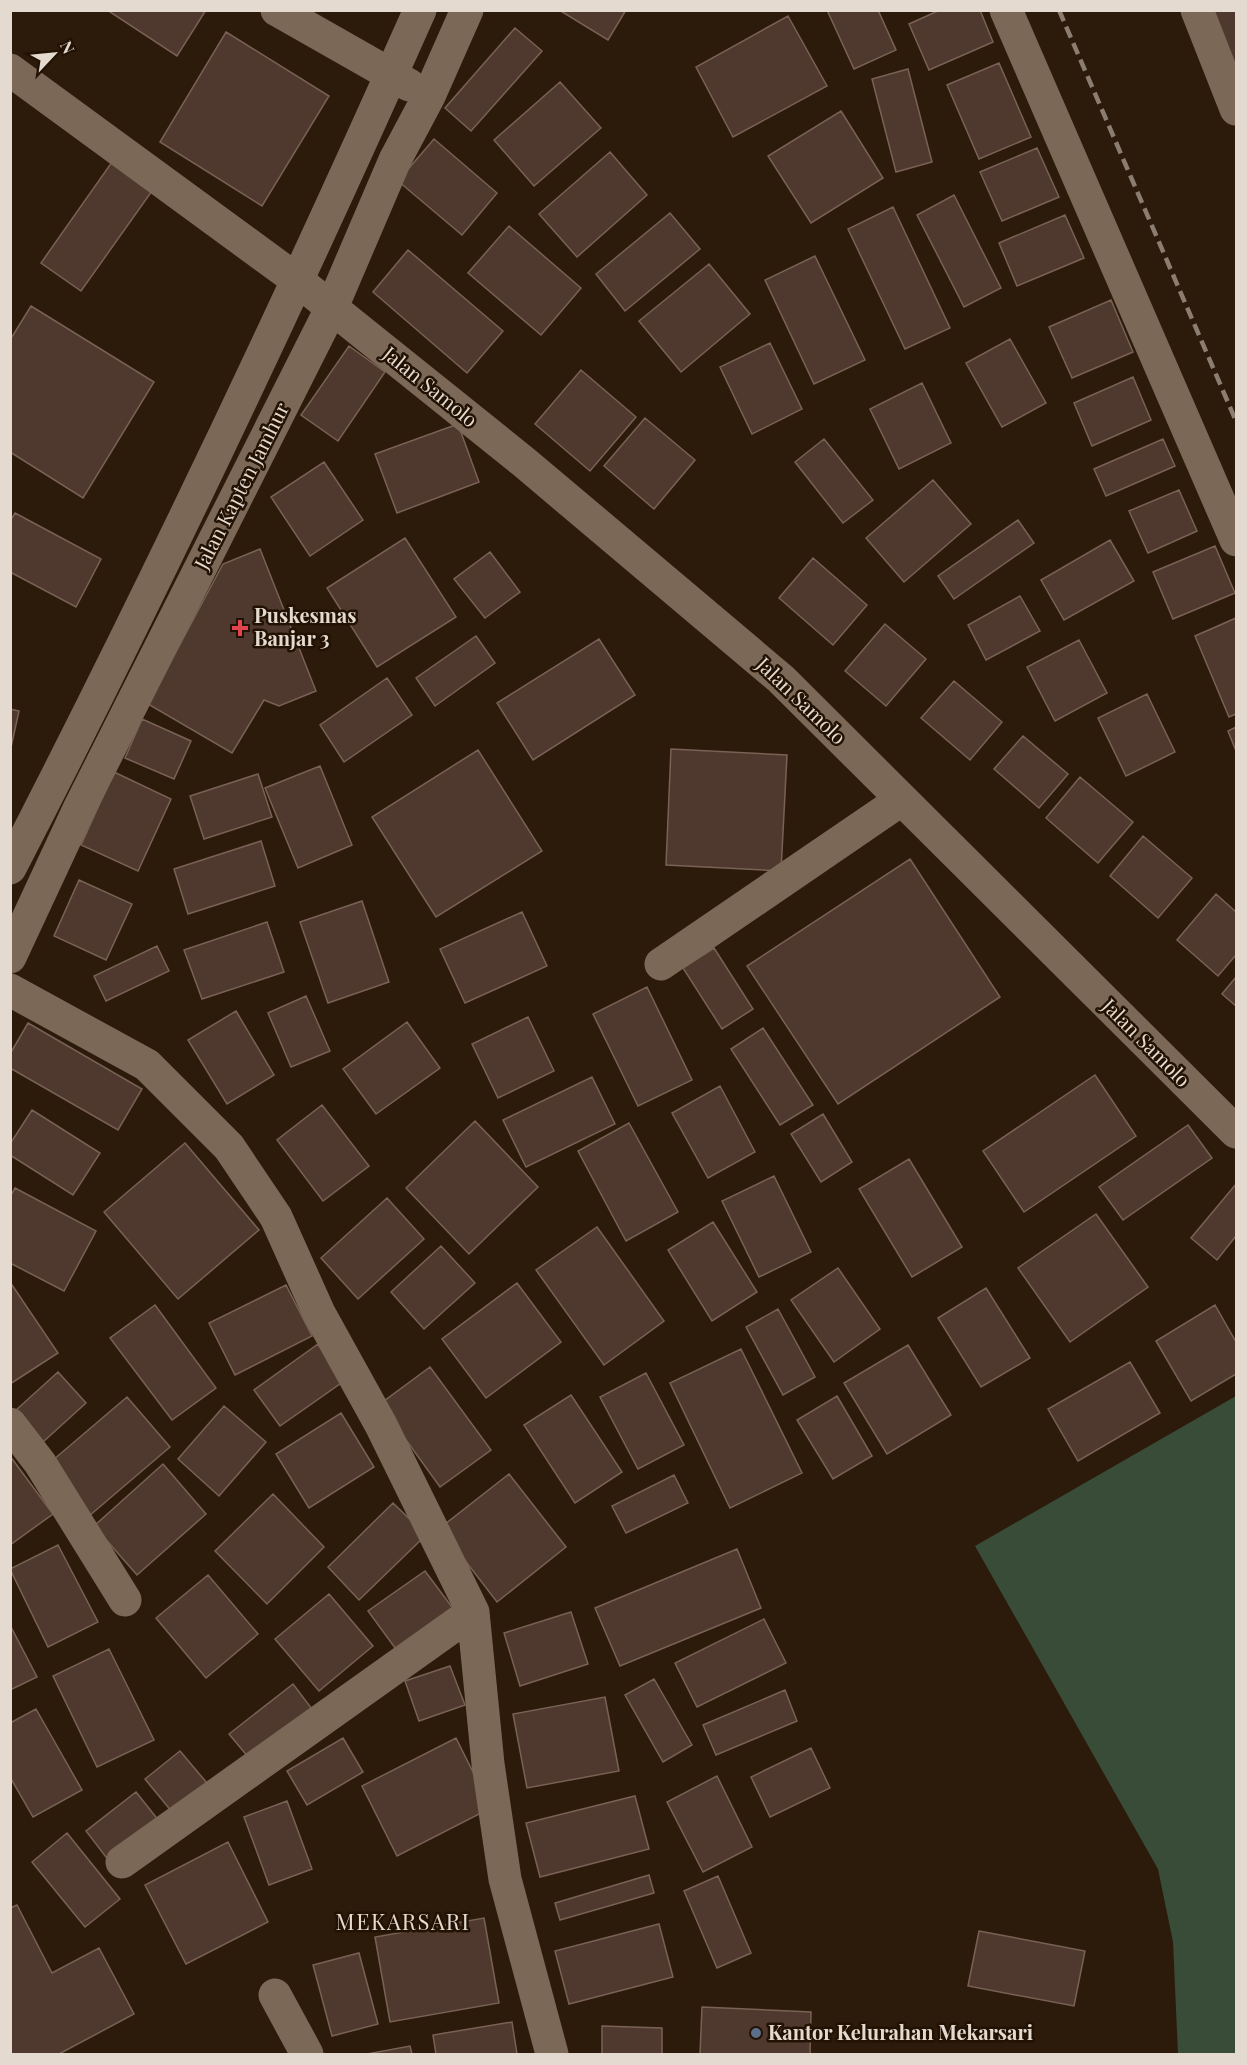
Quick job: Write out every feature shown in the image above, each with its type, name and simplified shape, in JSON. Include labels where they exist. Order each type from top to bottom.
[{"type":"street","points":[[277,10],[429,96]]},
{"type":"street","name":"Jalan Kapten Jamhur","points":[[10,868],[103,687],[297,280],[420,10]]},
{"type":"street","name":"Jalan Kapten Jamhur","points":[[10,957],[85,798],[332,307],[395,160],[429,96],[467,10]]},
{"type":"street","points":[[1006,10],[1236,540]]},
{"type":"street","points":[[1197,10],[1236,109]]},
{"type":"street","name":"Jalan Samolo","points":[[10,70],[332,307],[525,463],[781,680],[1236,1132]]},
{"type":"street","points":[[661,964],[901,800]]},
{"type":"street","points":[[10,990],[147,1065],[229,1147],[276,1217],[319,1313],[381,1425],[472,1612],[488,1764],[504,1879],[552,2055]]},
{"type":"street","points":[[10,1424],[40,1463],[125,1600]]},
{"type":"street","points":[[122,1862],[472,1612]]},
{"type":"street","points":[[275,1995],[307,2055]]},
{"type":"green space","points":[[1236,1396],[1236,2054],[1178,2054],[1173,1942],[1158,1869],[975,1546]]},
{"type":"building","points":[[107,10],[206,10],[177,56]]},
{"type":"building","points":[[559,10],[626,10],[608,40]]},
{"type":"building","points":[[827,10],[878,10],[896,50],[854,69]]},
{"type":"building","points":[[940,10],[980,10],[993,42],[929,70],[909,24]]},
{"type":"building","points":[[1184,10],[1236,10],[1236,114]]},
{"type":"building","points":[[788,16],[827,86],[733,137],[696,67]]},
{"type":"building","points":[[515,28],[542,51],[471,131],[445,108]]},
{"type":"building","points":[[226,32],[329,96],[262,206],[160,142]]},
{"type":"building","points":[[999,63],[1031,137],[979,159],[947,85]]},
{"type":"building","points":[[908,69],[932,162],[896,172],[872,79]]},
{"type":"building","points":[[560,82],[601,128],[534,186],[494,140]]},
{"type":"building","points":[[841,111],[883,178],[811,223],[768,156]]},
{"type":"building","points":[[434,139],[497,193],[462,235],[398,181]]},
{"type":"building","points":[[1037,148],[1059,197],[1002,221],[980,172]]},
{"type":"building","points":[[610,152],[647,195],[577,257],[539,214]]},
{"type":"building","points":[[112,162],[152,191],[81,291],[41,263]]},
{"type":"building","points":[[954,195],[1001,288],[964,307],[917,215]]},
{"type":"building","points":[[893,207],[950,328],[905,349],[848,229]]},
{"type":"building","points":[[670,213],[700,249],[625,311],[596,274]]},
{"type":"building","points":[[1065,215],[1084,258],[1017,286],[999,243]]},
{"type":"building","points":[[509,226],[581,288],[541,335],[468,273]]},
{"type":"building","points":[[408,250],[503,331],[467,373],[373,292]]},
{"type":"building","points":[[815,256],[865,360],[814,384],[765,280]]},
{"type":"building","points":[[709,264],[750,314],[681,372],[639,321]]},
{"type":"building","points":[[1111,300],[1133,352],[1072,378],[1049,327]]},
{"type":"building","points":[[31,306],[154,382],[83,498],[10,452],[10,340]]},
{"type":"building","points":[[1010,339],[1046,403],[1002,427],[966,363]]},
{"type":"building","points":[[770,343],[802,409],[752,434],[720,367]]},
{"type":"building","points":[[349,346],[385,372],[338,441],[301,415]]},
{"type":"building","points":[[581,370],[636,417],[590,471],[535,424]]},
{"type":"building","points":[[1133,377],[1151,420],[1092,446],[1074,403]]},
{"type":"building","points":[[922,383],[951,443],[899,469],[870,409]]},
{"type":"building","points":[[645,418],[695,460],[654,509],[604,466]]},
{"type":"building","points":[[458,424],[479,482],[397,513],[375,454]]},
{"type":"building","points":[[824,439],[873,500],[843,523],[795,462]]},
{"type":"building","points":[[1163,439],[1175,466],[1106,496],[1094,469]]},
{"type":"building","points":[[324,462],[363,520],[310,556],[271,497]]},
{"type":"building","points":[[933,480],[971,524],[904,582],[866,538]]},
{"type":"building","points":[[1179,490],[1197,531],[1148,553],[1129,511]]},
{"type":"building","points":[[15,513],[101,559],[76,607],[10,572],[10,521]]},
{"type":"building","points":[[1018,520],[1034,543],[954,599],[938,576]]},
{"type":"building","points":[[405,538],[456,617],[377,667],[327,588]]},
{"type":"building","points":[[1110,540],[1134,581],[1064,620],[1041,580]]},
{"type":"building","points":[[1215,546],[1235,593],[1173,619],[1153,572]]},
{"type":"building","name":"Puskesmas Banjar 3","points":[[260,549],[316,691],[279,706],[264,700],[232,753],[148,704],[223,564]]},
{"type":"building","points":[[490,552],[520,592],[485,618],[454,579]]},
{"type":"building","points":[[813,558],[867,605],[833,645],[779,598]]},
{"type":"building","points":[[1020,596],[1040,631],[986,660],[968,625]]},
{"type":"building","points":[[1236,618],[1236,714],[1229,717],[1195,636]]},
{"type":"building","points":[[885,624],[926,659],[886,706],[845,671]]},
{"type":"building","points":[[476,636],[495,663],[435,706],[416,678]]},
{"type":"building","points":[[599,639],[635,695],[533,760],[497,703]]},
{"type":"building","points":[[1079,640],[1107,693],[1055,721],[1027,667]]},
{"type":"building","points":[[387,678],[412,715],[344,762],[320,725]]},
{"type":"building","points":[[954,681],[1002,722],[970,760],[921,718]]},
{"type":"building","points":[[1147,694],[1175,752],[1126,776],[1098,718]]},
{"type":"building","points":[[10,709],[19,711],[10,752]]},
{"type":"building","points":[[142,719],[191,741],[174,779],[125,758]]},
{"type":"building","points":[[1236,727],[1236,751],[1228,731]]},
{"type":"building","points":[[1023,736],[1068,774],[1039,808],[994,769]]},
{"type":"building","points":[[671,749],[787,755],[781,871],[666,865]]},
{"type":"building","points":[[478,750],[542,851],[436,917],[372,817]]},
{"type":"building","points":[[320,766],[352,845],[298,868],[265,788]]},
{"type":"building","points":[[114,772],[171,799],[138,871],[81,845]]},
{"type":"building","points":[[258,774],[272,817],[204,839],[190,796]]},
{"type":"building","points":[[1080,777],[1133,822],[1098,863],[1046,818]]},
{"type":"building","points":[[1143,836],[1192,878],[1158,918],[1110,876]]},
{"type":"building","points":[[261,841],[275,886],[188,914],[174,869]]},
{"type":"building","points":[[910,859],[1000,997],[838,1104],[747,966]]},
{"type":"building","points":[[79,880],[132,904],[106,960],[54,936]]},
{"type":"building","points":[[1216,894],[1236,912],[1236,955],[1218,976],[1177,940]]},
{"type":"building","points":[[362,901],[389,982],[328,1003],[300,922]]},
{"type":"building","points":[[522,912],[547,966],[465,1003],[440,949]]},
{"type":"building","points":[[267,922],[284,972],[202,999],[184,950]]},
{"type":"building","points":[[157,946],[169,971],[106,1001],[94,976]]},
{"type":"building","points":[[714,948],[753,1009],[722,1029],[683,968]]},
{"type":"building","points":[[1236,977],[1236,1006],[1222,994]]},
{"type":"building","points":[[647,987],[692,1080],[638,1106],[593,1014]]},
{"type":"building","points":[[306,996],[330,1051],[291,1067],[268,1013]]},
{"type":"building","points":[[236,1011],[274,1075],[227,1104],[188,1040]]},
{"type":"building","points":[[528,1017],[554,1071],[498,1098],[472,1044]]},
{"type":"building","points":[[407,1022],[440,1068],[376,1114],[343,1069]]},
{"type":"building","points":[[28,1023],[142,1089],[118,1130],[10,1068],[10,1054]]},
{"type":"building","points":[[763,1028],[813,1105],[780,1125],[731,1049]]},
{"type":"building","points":[[1095,1075],[1136,1136],[1024,1212],[983,1151]]},
{"type":"building","points":[[592,1077],[615,1124],[526,1167],[503,1120]]},
{"type":"building","points":[[720,1086],[755,1152],[708,1178],[672,1113]]},
{"type":"building","points":[[322,1105],[369,1166],[323,1201],[277,1140]]},
{"type":"building","points":[[32,1110],[100,1153],[73,1195],[10,1155],[10,1144]]},
{"type":"building","points":[[823,1114],[852,1162],[821,1182],[791,1134]]},
{"type":"building","points":[[475,1121],[538,1187],[469,1254],[406,1188]]},
{"type":"building","points":[[629,1123],[678,1212],[626,1241],[578,1151]]},
{"type":"building","points":[[1188,1125],[1212,1158],[1123,1220],[1099,1187]]},
{"type":"building","points":[[185,1143],[259,1230],[178,1299],[104,1212]]},
{"type":"building","points":[[909,1159],[962,1247],[912,1277],[859,1189]]},
{"type":"building","points":[[774,1176],[811,1252],[759,1277],[722,1201]]},
{"type":"building","points":[[1236,1184],[1236,1236],[1217,1260],[1191,1238]]},
{"type":"building","points":[[15,1188],[96,1231],[64,1291],[10,1263],[10,1197]]},
{"type":"building","points":[[387,1198],[424,1239],[358,1299],[321,1258]]},
{"type":"building","points":[[1096,1214],[1148,1287],[1070,1342],[1018,1268]]},
{"type":"building","points":[[713,1222],[757,1292],[712,1321],[668,1250]]},
{"type":"building","points":[[597,1227],[664,1321],[604,1365],[536,1270]]},
{"type":"building","points":[[441,1246],[475,1283],[424,1329],[391,1292]]},
{"type":"building","points":[[838,1268],[880,1329],[834,1362],[791,1300]]},
{"type":"building","points":[[10,1282],[58,1353],[10,1384]]},
{"type":"building","points":[[517,1283],[561,1342],[486,1398],[442,1339]]},
{"type":"building","points":[[286,1285],[312,1336],[235,1375],[209,1323]]},
{"type":"building","points":[[986,1288],[1030,1358],[981,1387],[938,1318]]},
{"type":"building","points":[[155,1305],[216,1388],[172,1420],[110,1338]]},
{"type":"building","points":[[1215,1305],[1236,1342],[1236,1374],[1191,1401],[1156,1341]]},
{"type":"building","points":[[778,1309],[815,1377],[783,1395],[746,1327]]},
{"type":"building","points":[[318,1344],[344,1381],[280,1426],[254,1390]]},
{"type":"building","points":[[908,1345],[951,1415],[887,1454],[844,1383]]},
{"type":"building","points":[[741,1349],[802,1473],[730,1508],[670,1383]]},
{"type":"building","points":[[1130,1362],[1160,1413],[1078,1461],[1048,1409]]},
{"type":"building","points":[[430,1367],[491,1450],[440,1487],[380,1404]]},
{"type":"building","points":[[58,1372],[86,1403],[43,1442],[15,1411]]},
{"type":"building","points":[[646,1373],[684,1445],[638,1469],[600,1397]]},
{"type":"building","points":[[571,1395],[622,1472],[575,1503],[524,1425]]},
{"type":"building","points":[[837,1396],[872,1456],[833,1479],[797,1420]]},
{"type":"building","points":[[127,1397],[170,1447],[89,1516],[46,1466]]},
{"type":"building","points":[[224,1406],[266,1442],[219,1496],[178,1459]]},
{"type":"building","points":[[341,1413],[374,1467],[309,1508],[276,1454]]},
{"type":"building","points":[[10,1456],[53,1514],[10,1545]]},
{"type":"building","points":[[163,1464],[206,1514],[137,1575],[94,1526]]},
{"type":"building","points":[[509,1474],[566,1547],[497,1602],[440,1528]]},
{"type":"building","points":[[674,1475],[688,1503],[626,1533],[612,1506]]},
{"type":"building","points":[[273,1494],[324,1547],[267,1604],[215,1551]]},
{"type":"building","points":[[393,1503],[426,1535],[359,1600],[328,1567]]},
{"type":"building","points":[[58,1545],[98,1622],[48,1647],[10,1569]]},
{"type":"building","points":[[737,1549],[761,1608],[620,1666],[595,1608]]},
{"type":"building","points":[[425,1571],[455,1611],[398,1652],[368,1611]]},
{"type":"building","points":[[208,1575],[258,1634],[206,1678],[156,1618]]},
{"type":"building","points":[[329,1594],[373,1646],[319,1691],[275,1639]]},
{"type":"building","points":[[571,1612],[588,1664],[520,1686],[504,1633]]},
{"type":"building","points":[[764,1619],[786,1663],[697,1707],[675,1663]]},
{"type":"building","points":[[10,1625],[37,1677],[10,1690]]},
{"type":"building","points":[[109,1649],[154,1740],[97,1767],[53,1676]]},
{"type":"building","points":[[450,1666],[465,1705],[419,1721],[405,1681]]},
{"type":"building","points":[[654,1679],[692,1745],[663,1762],[625,1695]]},
{"type":"building","points":[[293,1684],[312,1709],[249,1758],[229,1734]]},
{"type":"building","points":[[785,1690],[797,1721],[716,1755],[703,1725]]},
{"type":"building","points":[[605,1697],[619,1771],[527,1788],[513,1714]]},
{"type":"building","points":[[36,1709],[82,1790],[33,1817],[10,1777],[10,1723]]},
{"type":"building","points":[[343,1738],[363,1772],[307,1805],[287,1771]]},
{"type":"building","points":[[456,1738],[491,1808],[397,1856],[362,1786]]},
{"type":"building","points":[[811,1748],[830,1788],[770,1817],[751,1777]]},
{"type":"building","points":[[180,1751],[207,1783],[172,1812],[145,1779]]},
{"type":"building","points":[[717,1776],[752,1847],[703,1872],[667,1802]]},
{"type":"building","points":[[136,1792],[159,1821],[109,1861],[86,1831]]},
{"type":"building","points":[[635,1796],[649,1849],[540,1877],[526,1823]]},
{"type":"building","points":[[287,1801],[312,1869],[269,1885],[244,1817]]},
{"type":"building","points":[[67,1833],[120,1899],[85,1927],[32,1862]]},
{"type":"building","points":[[228,1842],[268,1922],[186,1964],[145,1885]]},
{"type":"building","points":[[649,1875],[654,1893],[560,1920],[555,1903]]},
{"type":"building","points":[[718,1876],[751,1953],[717,1968],[684,1891]]},
{"type":"building","points":[[17,1905],[52,1973],[99,1948],[134,2014],[59,2054],[10,2054],[10,1908]]},
{"type":"building","points":[[484,1918],[499,2003],[390,2022],[375,1937]]},
{"type":"building","points":[[659,1924],[673,1977],[569,2004],[555,1951]]},
{"type":"building","points":[[979,1931],[1085,1951],[1074,2006],[968,1986]]},
{"type":"building","points":[[359,1953],[378,2024],[332,2036],[313,1965]]},
{"type":"building","name":"Kantor Kelurahan Mekarsari","points":[[702,2007],[811,2012],[810,2054],[700,2054]]},
{"type":"building","points":[[512,2022],[517,2054],[436,2054],[433,2035]]},
{"type":"building","points":[[602,2026],[662,2028],[662,2054],[602,2054]]},
{"type":"building","points":[[410,2046],[412,2054],[367,2054]]},
{"type":"railway","points":[[1059,10],[1236,421]]},
{"type":"place","name":"Puskesmas Banjar 3","points":[[240,628]]},
{"type":"place","name":"Kantor Kelurahan Mekarsari","points":[[756,2033]]},
{"type":"district","name":"MEKARSARI","points":[[403,1922]]}]
